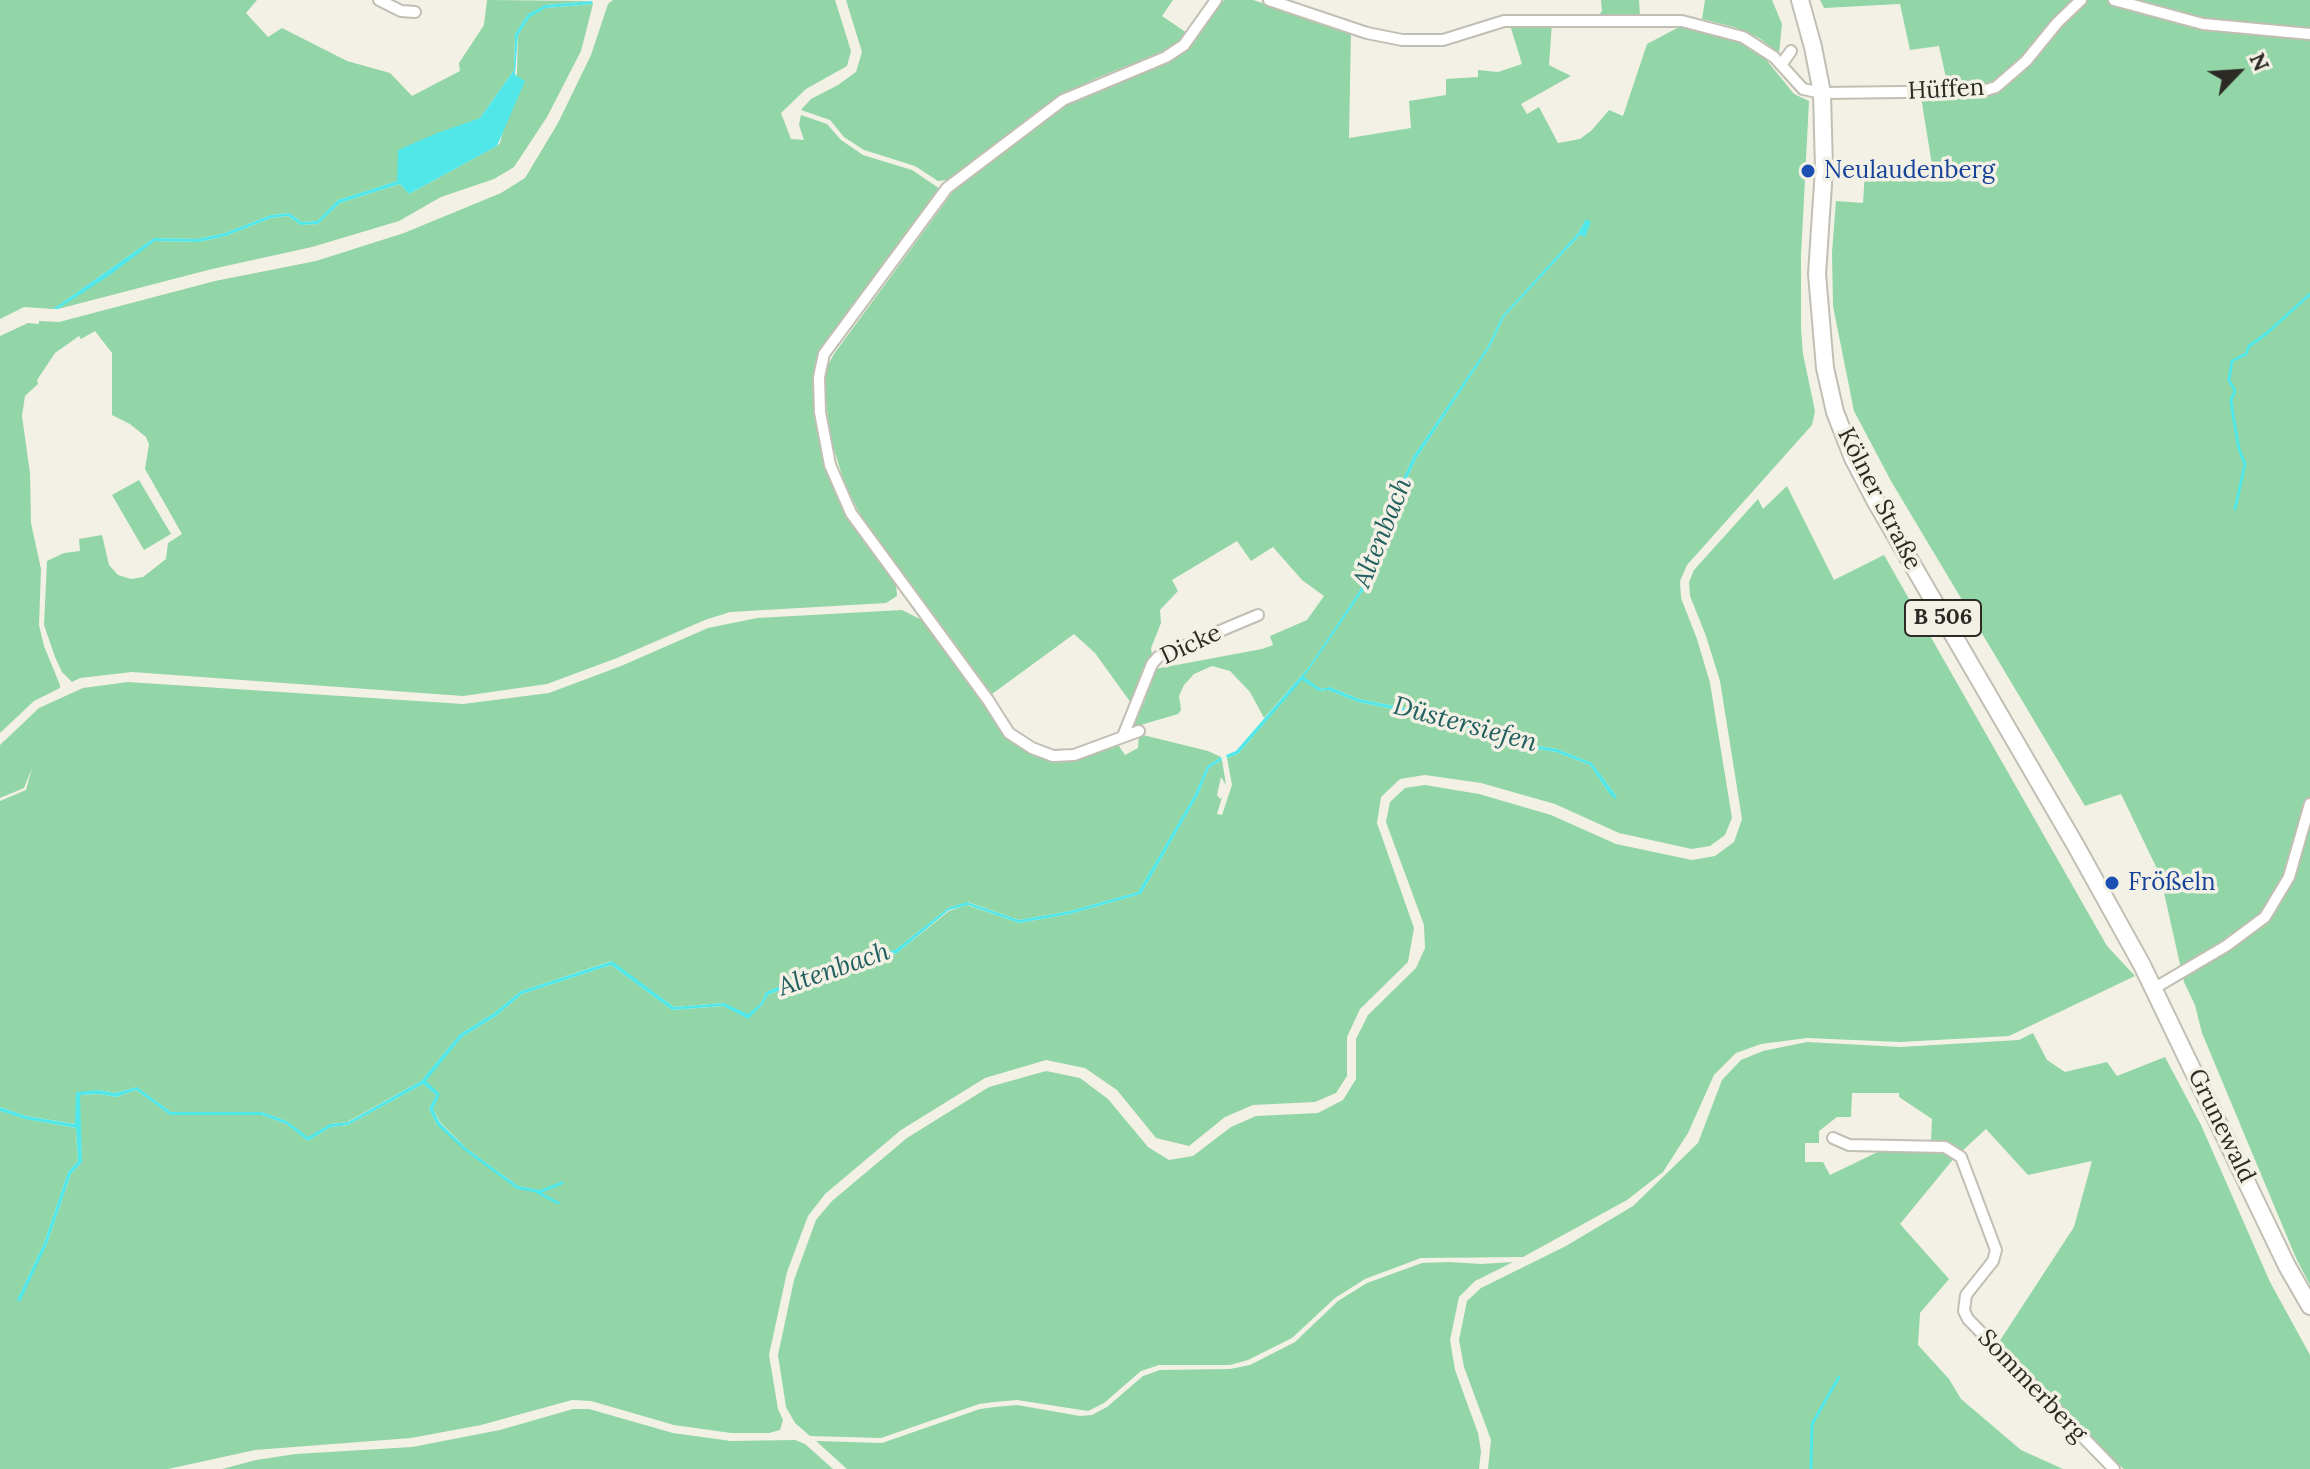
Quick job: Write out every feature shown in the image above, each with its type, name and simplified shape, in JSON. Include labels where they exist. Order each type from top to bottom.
[{"type":"main road","name":"B 506","points":[[1800,0],[1822,93]]},
{"type":"main road","name":"Kölner Straße","points":[[1822,93],[1824,169],[1817,274],[1825,368],[1835,412],[1853,458],[1876,502],[2076,846],[2147,976]]},
{"type":"main road","name":"Grunewald","points":[[2147,976],[2310,1306]]},
{"type":"street","points":[[379,0],[401,11],[415,12]]},
{"type":"street","points":[[1139,731],[1074,755],[1053,756],[1032,748],[1009,733],[988,700],[871,543],[839,490],[830,465],[820,412],[819,377],[824,354],[947,188],[1063,100],[1166,57],[1184,45],[1216,0]]},
{"type":"street","points":[[1269,0],[1386,38],[1443,40],[1504,21],[1682,21],[1743,37],[1760,45],[1803,89],[1822,93]]},
{"type":"street","name":"Hüffen","points":[[1822,93],[1983,91],[1996,87],[2026,61],[2057,23],[2081,0]]},
{"type":"street","points":[[2114,0],[2203,24],[2310,34]]},
{"type":"street","points":[[1781,65],[1791,51]]},
{"type":"street","name":"Dicke","points":[[1123,736],[1152,664],[1158,657],[1258,615]]},
{"type":"street","points":[[2147,976],[2226,946],[2265,917],[2289,877],[2310,804]]},
{"type":"street","name":"Sommerberg","points":[[1833,1138],[1849,1145],[1945,1147],[1961,1157],[1996,1250],[1993,1261],[1966,1295],[1964,1311],[1968,1319],[2114,1469]]},
{"type":"green space","points":[[0,0],[257,0],[246,13],[268,37],[282,28],[347,61],[390,73],[412,96],[460,71],[459,63],[484,25],[487,0],[592,1],[546,5],[528,14],[515,34],[514,70],[480,118],[461,125],[397,181],[338,200],[317,221],[302,222],[289,213],[271,215],[225,233],[197,239],[154,238],[53,309],[24,307],[0,319]]},
{"type":"green space","points":[[613,0],[835,0],[851,51],[847,66],[806,89],[781,113],[791,139],[804,140],[799,125],[801,115],[827,124],[841,140],[863,155],[912,170],[940,189],[824,347],[814,366],[820,442],[834,489],[851,522],[896,584],[897,596],[886,603],[730,612],[547,684],[463,696],[132,672],[80,678],[72,682],[62,672],[44,625],[47,561],[64,553],[80,551],[79,539],[102,535],[109,565],[118,575],[131,579],[143,577],[166,559],[168,543],[182,534],[145,469],[149,444],[146,437],[112,415],[112,353],[95,331],[81,339],[79,336],[55,353],[37,380],[38,384],[25,396],[22,416],[30,473],[31,523],[41,569],[39,625],[60,688],[34,701],[0,733],[0,336],[28,323],[59,322],[215,281],[316,261],[404,233],[501,193],[525,178],[558,123],[591,55],[608,4]]},
{"type":"green space","points":[[846,0],[1173,0],[1162,16],[1187,33],[1167,50],[1060,96],[947,180],[938,181],[915,166],[864,150],[844,137],[830,120],[801,110],[811,99],[856,72],[862,52]]},
{"type":"green space","points":[[1224,0],[1253,0],[1351,32],[1349,138],[1411,128],[1409,101],[1446,95],[1446,79],[1478,77],[1478,70],[1498,72],[1522,64],[1510,25],[1552,23],[1549,65],[1571,76],[1521,104],[1527,114],[1539,107],[1558,143],[1580,139],[1609,110],[1623,116],[1647,44],[1681,26],[1742,43],[1764,57],[1794,94],[1809,101],[1801,256],[1801,329],[1815,411],[1812,425],[1687,565],[1680,581],[1681,598],[1710,683],[1732,818],[1725,835],[1710,846],[1692,849],[1619,833],[1555,804],[1481,783],[1425,775],[1400,779],[1381,797],[1377,823],[1414,928],[1408,962],[1360,1009],[1347,1037],[1347,1076],[1336,1093],[1315,1102],[1253,1105],[1225,1117],[1189,1146],[1156,1138],[1117,1090],[1085,1068],[1046,1060],[985,1078],[901,1130],[825,1194],[808,1216],[787,1272],[769,1355],[778,1409],[783,1420],[780,1430],[731,1433],[674,1425],[591,1401],[572,1400],[481,1425],[411,1438],[255,1450],[168,1469],[0,1469],[0,1111],[76,1128],[78,1161],[68,1172],[44,1243],[17,1300],[47,1244],[71,1174],[82,1162],[79,1095],[116,1097],[136,1090],[170,1115],[262,1115],[286,1124],[308,1141],[331,1127],[348,1125],[423,1084],[436,1095],[429,1109],[437,1125],[517,1189],[539,1190],[518,1186],[466,1148],[440,1122],[433,1109],[439,1094],[425,1081],[462,1037],[496,1016],[522,994],[611,965],[672,1010],[724,1006],[748,1018],[768,995],[866,959],[897,953],[949,911],[967,905],[1019,923],[1070,914],[1141,894],[1198,795],[1209,768],[1222,760],[1226,785],[1221,777],[1217,795],[1220,799],[1222,797],[1217,814],[1222,815],[1232,785],[1227,758],[1238,754],[1302,679],[1319,691],[1328,690],[1358,702],[1423,715],[1531,748],[1556,752],[1590,765],[1608,792],[1617,797],[1592,763],[1557,749],[1532,745],[1425,712],[1359,699],[1330,687],[1321,689],[1303,677],[1371,579],[1388,519],[1416,459],[1490,347],[1504,317],[1581,234],[1584,236],[1586,219],[1578,233],[1502,316],[1488,346],[1413,457],[1386,517],[1368,578],[1308,668],[1264,718],[1250,692],[1230,671],[1212,666],[1194,674],[1184,685],[1179,696],[1181,710],[1178,714],[1134,727],[1131,724],[1144,703],[1155,669],[1262,649],[1273,645],[1270,636],[1307,620],[1324,596],[1302,580],[1273,547],[1251,561],[1237,541],[1172,580],[1178,591],[1160,610],[1161,623],[1151,648],[1152,655],[1131,703],[1095,653],[1074,634],[992,694],[861,516],[845,485],[831,440],[826,369],[955,189],[1065,104],[1172,59],[1188,49]]},
{"type":"green space","points":[[1601,0],[1639,0],[1640,16],[1598,16],[1602,11]]},
{"type":"green space","points":[[1705,0],[1772,0],[1782,24],[1779,53],[1759,38],[1734,27],[1702,19]]},
{"type":"green space","points":[[1820,0],[2310,0],[2310,1285],[2202,1033],[2195,1005],[2184,982],[2160,875],[2121,794],[2085,806],[1891,481],[1854,411],[1833,306],[1832,252],[1836,201],[1863,203],[1865,171],[1932,165],[1921,97],[1987,94],[1986,85],[1948,87],[1939,46],[1910,50],[1900,4],[1824,8]]},
{"type":"green space","points":[[593,4],[581,51],[547,117],[514,167],[494,179],[441,197],[399,221],[312,247],[58,309],[155,241],[198,242],[226,236],[271,218],[288,216],[301,225],[318,224],[340,203],[400,184],[409,194],[497,146],[517,72],[518,35],[530,16],[546,8]]},
{"type":"green space","points":[[139,480],[171,534],[144,550],[112,495]]},
{"type":"green space","points":[[1787,486],[1834,580],[1884,555],[2107,946],[2135,976],[2009,1036],[1900,1042],[1807,1038],[1761,1044],[1736,1053],[1714,1075],[1688,1133],[1663,1172],[1627,1200],[1523,1257],[1421,1258],[1365,1279],[1335,1298],[1292,1338],[1248,1360],[1230,1365],[1159,1365],[1141,1371],[1104,1403],[1088,1411],[1017,1400],[994,1402],[979,1404],[881,1438],[810,1436],[795,1423],[786,1407],[778,1355],[794,1280],[816,1220],[832,1201],[907,1138],[989,1087],[1046,1071],[1080,1078],[1108,1099],[1148,1147],[1169,1160],[1193,1156],[1231,1127],[1256,1116],[1318,1113],[1343,1100],[1356,1079],[1356,1039],[1368,1015],[1416,968],[1425,948],[1424,925],[1386,822],[1390,802],[1405,788],[1425,785],[1479,794],[1551,815],[1616,844],[1692,860],[1715,856],[1734,842],[1742,819],[1720,681],[1690,596],[1689,582],[1694,570],[1758,499],[1763,509]]},
{"type":"green space","points":[[902,610],[922,620],[1009,738],[1042,758],[1058,760],[1112,744],[1119,746],[1125,755],[1138,748],[1139,734],[1221,757],[1207,766],[1195,794],[1138,892],[1070,911],[1019,920],[968,902],[948,908],[895,950],[865,956],[766,992],[761,1003],[748,1015],[724,1003],[674,1007],[611,961],[521,991],[494,1013],[460,1034],[421,1081],[347,1122],[330,1124],[308,1138],[287,1121],[262,1112],[171,1112],[137,1087],[115,1093],[99,1090],[77,1093],[76,1124],[26,1116],[0,1107],[0,801],[26,790],[32,768],[24,788],[0,798],[0,745],[39,708],[83,688],[128,682],[463,704],[549,693],[708,628],[757,618]]},
{"type":"green space","points":[[2033,1033],[2047,1060],[2065,1072],[2107,1062],[2117,1076],[2165,1057],[2201,1125],[2270,1282],[2310,1355],[2310,1469],[2124,1469],[2116,1463],[1999,1342],[2074,1227],[2092,1161],[2028,1175],[1986,1129],[1961,1152],[1931,1143],[1932,1119],[1899,1097],[1899,1093],[1852,1093],[1851,1117],[1837,1117],[1819,1131],[1819,1143],[1805,1143],[1805,1162],[1823,1162],[1830,1175],[1884,1149],[1938,1150],[1955,1157],[1900,1224],[1949,1279],[1920,1313],[1918,1345],[1949,1379],[1961,1399],[2021,1450],[2063,1469],[1488,1469],[1491,1440],[1464,1367],[1459,1340],[1467,1301],[1481,1288],[1566,1246],[1633,1206],[1698,1143],[1722,1080],[1741,1060],[1763,1051],[1807,1042],[1900,1047],[2019,1040]]},
{"type":"green space","points":[[1513,1262],[1475,1281],[1459,1297],[1450,1340],[1455,1370],[1478,1433],[1481,1451],[1479,1469],[847,1469],[816,1441],[882,1443],[980,1409],[995,1407],[1017,1405],[1080,1416],[1092,1415],[1107,1407],[1143,1376],[1160,1370],[1230,1369],[1250,1365],[1295,1342],[1338,1301],[1367,1283],[1422,1263]]},
{"type":"green space","points":[[573,1409],[589,1409],[673,1433],[731,1441],[795,1440],[805,1444],[833,1469],[222,1469],[296,1454],[412,1447],[500,1430]]},
{"type":"water","points":[[592,1],[593,4],[546,8],[530,17],[518,35],[515,75],[525,81],[497,146],[409,194],[400,184],[340,203],[318,224],[301,225],[288,216],[271,218],[226,236],[198,242],[155,241],[110,275],[58,309],[53,309],[154,238],[197,239],[225,233],[271,215],[289,213],[302,222],[317,221],[338,200],[397,181],[398,150],[480,118],[514,70],[515,34],[528,14],[545,5]]},
{"type":"water","points":[[1586,219],[1591,222],[1585,237],[1580,235],[1504,317],[1490,347],[1416,459],[1388,519],[1371,579],[1304,677],[1321,689],[1330,687],[1359,699],[1425,712],[1532,745],[1557,749],[1592,763],[1617,797],[1615,799],[1608,792],[1590,765],[1556,752],[1531,748],[1423,715],[1358,702],[1328,690],[1319,691],[1302,680],[1238,754],[1227,758],[1226,755],[1236,751],[1308,668],[1368,578],[1386,517],[1413,457],[1488,346],[1502,316],[1578,233]]},
{"type":"water","points":[[1221,757],[1222,760],[1209,768],[1198,795],[1141,894],[1070,914],[1019,923],[968,905],[949,910],[897,953],[866,959],[768,995],[748,1019],[723,1006],[672,1010],[611,965],[522,994],[496,1016],[462,1037],[426,1081],[440,1094],[433,1109],[440,1123],[466,1148],[518,1186],[540,1190],[539,1193],[517,1189],[464,1150],[437,1125],[429,1109],[436,1095],[423,1084],[348,1125],[331,1127],[308,1141],[286,1124],[262,1115],[170,1115],[136,1090],[116,1097],[80,1095],[82,1162],[71,1174],[47,1244],[20,1302],[17,1300],[44,1243],[68,1172],[78,1161],[76,1128],[25,1119],[0,1111],[0,1107],[26,1116],[75,1124],[76,1092],[99,1090],[115,1093],[137,1087],[171,1112],[262,1112],[287,1121],[308,1137],[330,1124],[348,1122],[421,1081],[460,1034],[494,1013],[521,991],[612,961],[674,1007],[724,1003],[748,1014],[761,1003],[766,992],[865,956],[895,950],[948,908],[967,902],[1019,920],[1070,911],[1138,892],[1195,794],[1207,766]]},
{"type":"waterway","points":[[2235,509],[2245,464],[2239,449],[2231,400],[2235,391],[2229,380],[2232,361],[2246,354],[2249,346],[2310,294]]},
{"type":"waterway","points":[[539,1192],[562,1183]]},
{"type":"waterway","points":[[537,1192],[558,1203]]},
{"type":"waterway","points":[[1811,1469],[1812,1424],[1839,1377]]},
{"type":"place","name":"Neulaudenberg","points":[[1808,171]]},
{"type":"place","name":"Frößeln","points":[[2112,883]]},
{"type":"water label","name":"Altenbach","points":[[1383,533]]},
{"type":"water label","name":"Düstersiefen","points":[[1465,725]]},
{"type":"water label","name":"Altenbach","points":[[834,970]]}]
